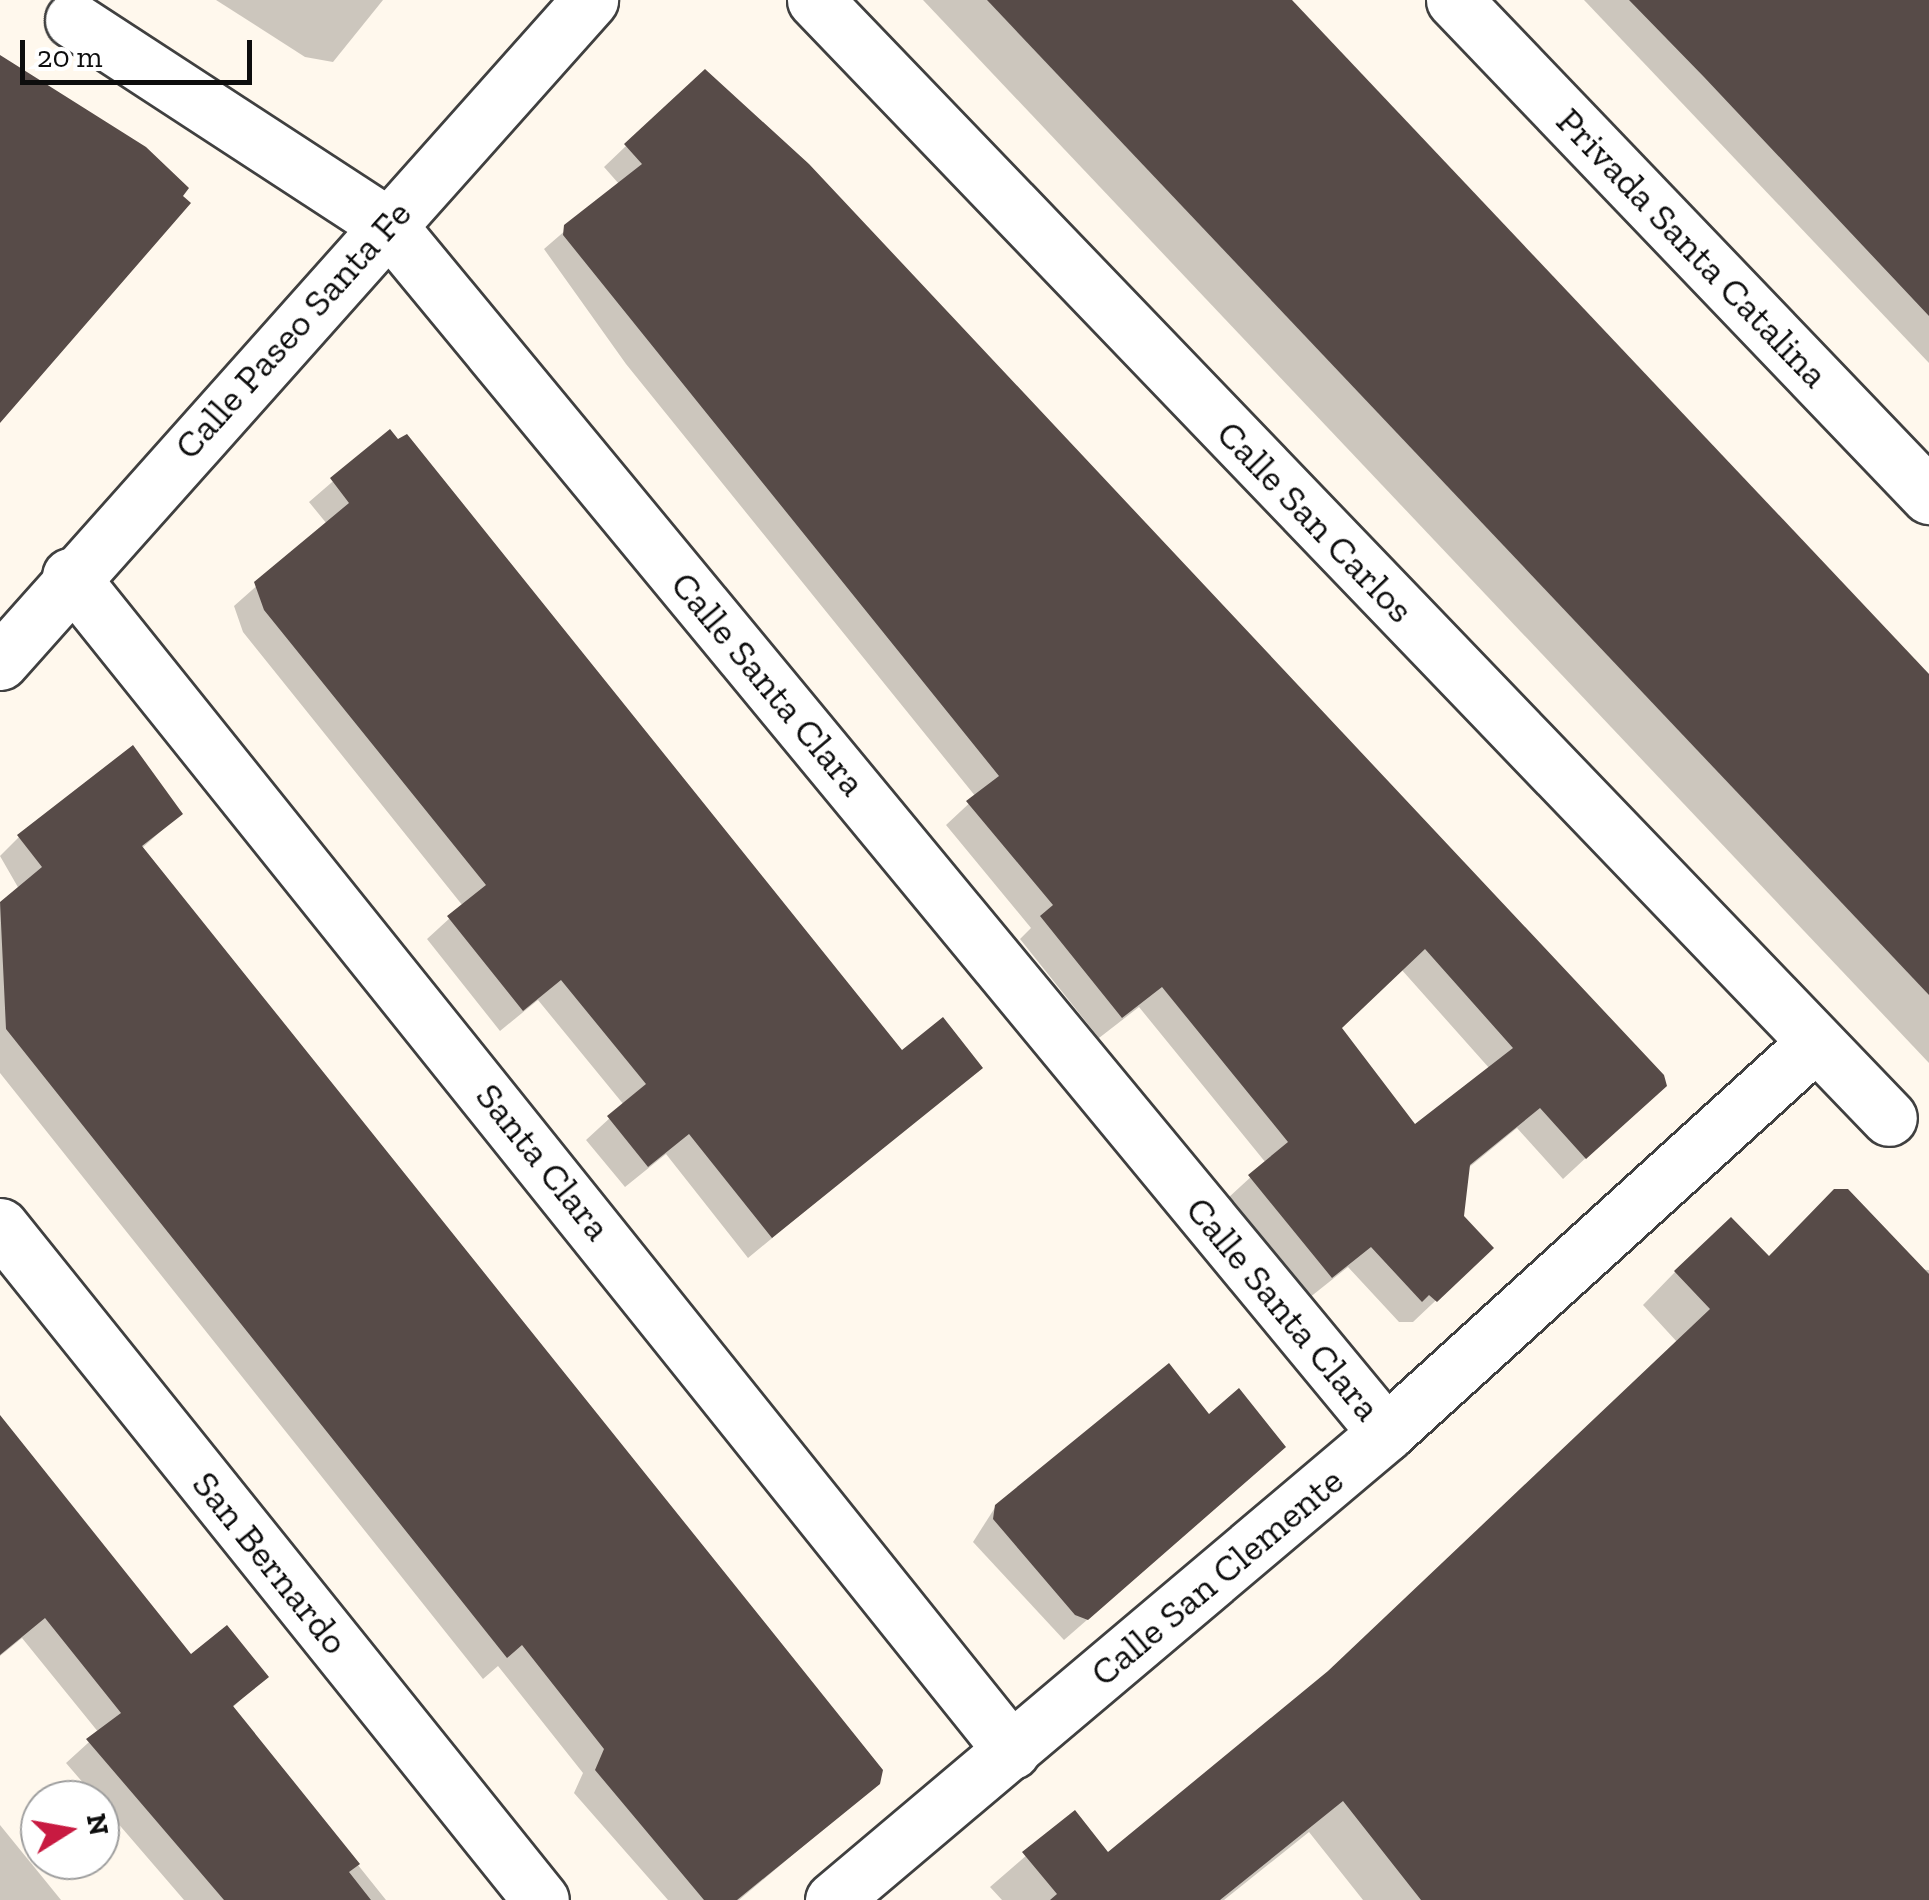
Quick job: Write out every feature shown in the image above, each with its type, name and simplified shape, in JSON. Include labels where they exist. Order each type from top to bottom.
[{"type":"street","name":"Calle Paseo Santa Fe","points":[[0,662],[70,576],[590,0]]},
{"type":"street","name":"Calle San Carlos","points":[[815,0],[1888,1118]]},
{"type":"street","name":"Privada Santa Catalina","points":[[1454,0],[1929,496]]},
{"type":"street","name":"Calle Santa Clara","points":[[73,20],[388,225],[1386,1433]]},
{"type":"street","name":"Santa Clara","points":[[70,576],[1012,1751]]},
{"type":"street","name":"Calle San Clemente","points":[[833,1900],[1386,1433],[1815,1044]]},
{"type":"street","name":"San Bernardo","points":[[0,1226],[541,1900]]},
{"type":"building","points":[[987,0],[1292,0],[1929,674],[1929,995]]},
{"type":"building","points":[[1629,0],[1929,0],[1929,316],[1704,77]]},
{"type":"building","points":[[0,55],[146,147],[189,188],[183,196],[191,203],[0,423]]},
{"type":"building","points":[[705,69],[809,164],[1664,1075],[1667,1086],[1586,1159],[1540,1108],[1470,1165],[1464,1216],[1494,1248],[1437,1302],[1429,1295],[1422,1302],[1371,1247],[1332,1278],[1248,1175],[1288,1142],[1162,987],[1122,1018],[1040,916],[1053,905],[966,801],[999,776],[563,235],[564,225],[642,164],[624,144]],"holes":[[[1425,949],[1513,1048],[1415,1124],[1342,1028]]]},
{"type":"building","points":[[390,429],[398,439],[407,434],[902,1050],[943,1017],[983,1068],[772,1238],[689,1134],[648,1167],[607,1116],[646,1084],[561,980],[523,1011],[447,916],[486,885],[264,610],[254,582],[349,503],[330,478]]},
{"type":"building","points":[[133,745],[183,814],[142,846],[883,1770],[880,1784],[737,1900],[704,1900],[595,1770],[604,1749],[522,1645],[507,1658],[6,1029],[0,902],[42,867],[17,835]]},
{"type":"building","points":[[1834,1189],[1848,1189],[1929,1274],[1929,1900],[1421,1900],[1343,1801],[1220,1900],[1050,1900],[1057,1894],[1022,1852],[1075,1810],[1108,1852],[1328,1671],[1710,1309],[1674,1271],[1731,1217],[1769,1256]]},
{"type":"building","points":[[1169,1363],[1209,1414],[1239,1388],[1286,1447],[1088,1620],[1075,1615],[993,1519],[995,1505]]},
{"type":"building","points":[[0,1415],[191,1654],[227,1625],[269,1677],[233,1706],[360,1864],[349,1872],[371,1900],[224,1900],[86,1739],[121,1713],[45,1618],[0,1655]]}]
